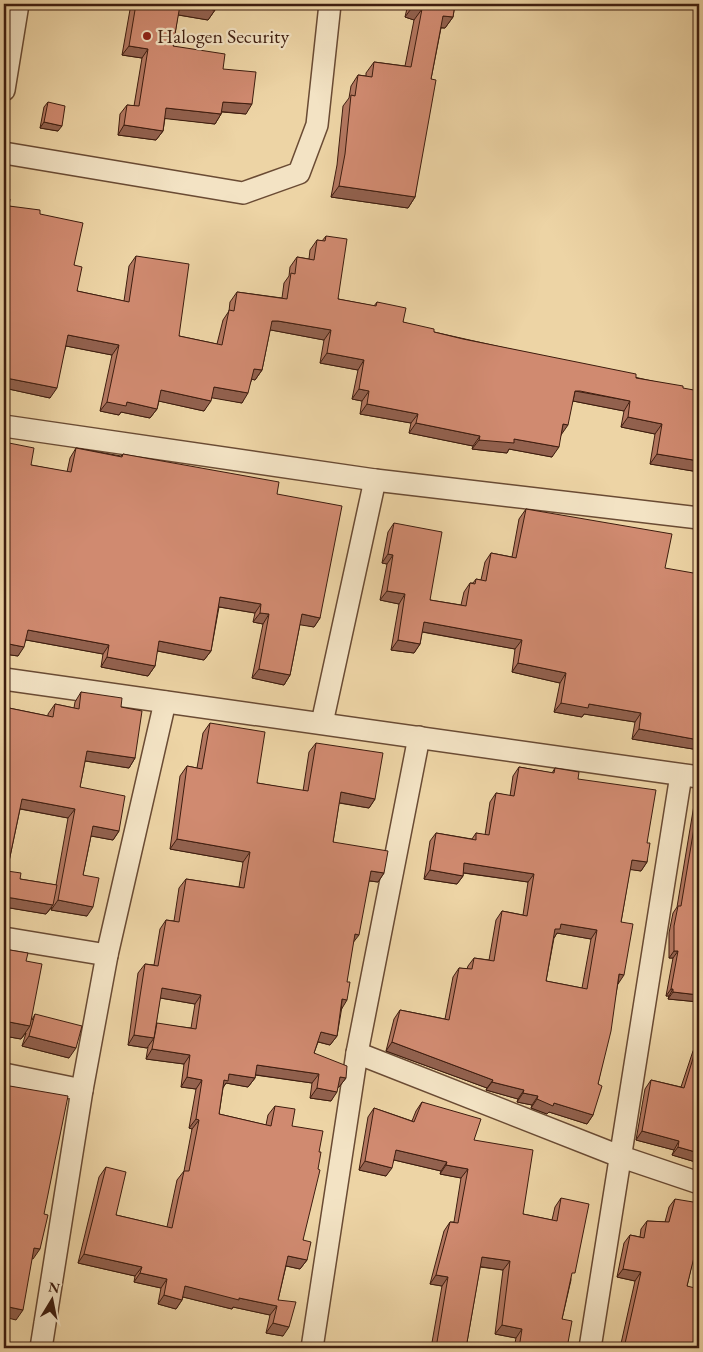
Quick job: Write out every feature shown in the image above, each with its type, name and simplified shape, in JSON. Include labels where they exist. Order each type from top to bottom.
[{"type":"street","points":[[4,90],[18,4]]},
{"type":"street","points":[[4,153],[243,193],[299,173],[317,125],[330,4]]},
{"type":"street","points":[[4,426],[375,480],[699,518]]},
{"type":"street","points":[[322,723],[375,480]]},
{"type":"street","points":[[4,679],[690,776],[619,1156],[590,1348]]},
{"type":"street","points":[[41,1348],[82,1090],[107,955],[165,702]]},
{"type":"street","points":[[312,1348],[357,1053],[419,737]]},
{"type":"street","points":[[4,938],[107,955]]},
{"type":"street","points":[[357,1053],[619,1156],[699,1182]]},
{"type":"street","points":[[4,1074],[82,1090]]},
{"type":"building","points":[[136,4],[216,4],[215,10],[180,5],[173,46],[225,54],[223,69],[256,72],[252,104],[223,102],[221,114],[166,108],[163,131],[124,125],[127,105],[139,106],[148,49],[129,46]]},
{"type":"building","points":[[413,4],[455,4],[453,17],[443,16],[431,79],[436,80],[415,197],[339,186],[345,154],[351,95],[355,96],[358,75],[372,77],[374,62],[411,67],[422,9],[413,6]]},
{"type":"building","points":[[48,102],[65,106],[62,126],[44,122]]},
{"type":"building","points":[[4,198],[10,199],[9,206],[40,210],[40,214],[83,223],[74,265],[82,267],[77,291],[129,302],[136,256],[189,264],[179,336],[222,345],[229,310],[234,311],[237,292],[287,299],[291,273],[295,274],[297,257],[314,260],[317,240],[325,241],[326,236],[347,239],[338,299],[376,306],[377,302],[406,308],[403,322],[434,329],[434,332],[636,374],[636,378],[683,386],[683,388],[699,391],[699,461],[657,454],[662,424],[628,417],[630,401],[580,391],[575,391],[568,425],[563,424],[559,447],[514,439],[514,443],[479,440],[480,436],[416,423],[418,414],[367,404],[369,391],[359,389],[364,360],[327,353],[331,330],[278,321],[272,321],[262,370],[254,369],[248,393],[214,387],[211,401],[161,390],[157,409],[127,402],[126,406],[107,402],[119,345],[68,335],[57,388],[6,378],[4,389]]},
{"type":"building","points":[[4,442],[34,448],[31,465],[71,472],[76,448],[122,457],[123,454],[279,482],[277,494],[342,506],[320,618],[302,614],[290,675],[259,669],[269,614],[260,613],[261,604],[220,597],[211,651],[159,641],[155,666],[107,657],[109,645],[28,630],[24,647],[4,643],[9,619],[4,618]]},
{"type":"building","points":[[526,509],[672,534],[665,568],[699,574],[699,740],[639,729],[641,713],[589,704],[588,708],[561,703],[566,673],[518,663],[522,640],[424,622],[420,644],[398,640],[405,594],[387,591],[393,555],[388,554],[394,523],[442,532],[430,600],[466,606],[470,583],[475,584],[476,579],[486,581],[491,553],[516,558]]},
{"type":"building","points":[[81,692],[122,698],[121,707],[142,711],[135,758],[87,751],[80,787],[125,796],[119,831],[93,826],[83,875],[99,878],[93,907],[58,900],[75,809],[22,799],[7,871],[21,873],[20,879],[57,885],[53,905],[4,897],[4,707],[53,717],[55,704],[79,709]]},
{"type":"building","points":[[210,723],[265,732],[257,783],[308,791],[316,743],[383,753],[375,799],[341,792],[333,842],[388,851],[384,873],[371,871],[359,935],[355,934],[347,982],[350,982],[347,1000],[342,999],[337,1036],[321,1032],[314,1053],[347,1066],[346,1078],[340,1077],[337,1092],[317,1088],[319,1074],[257,1065],[255,1078],[229,1074],[228,1081],[224,1080],[219,1114],[271,1126],[275,1106],[295,1109],[292,1126],[323,1131],[319,1152],[321,1152],[318,1169],[320,1170],[303,1240],[311,1242],[307,1260],[288,1256],[278,1300],[296,1302],[289,1327],[273,1323],[277,1306],[239,1298],[239,1300],[185,1286],[182,1300],[164,1295],[167,1279],[140,1273],[142,1267],[84,1254],[106,1167],[126,1172],[116,1215],[172,1228],[184,1171],[189,1171],[199,1120],[196,1119],[202,1080],[187,1077],[190,1055],[152,1049],[157,1023],[196,1029],[201,995],[162,988],[154,1038],[134,1035],[145,964],[158,966],[166,920],[179,922],[186,879],[244,888],[250,852],[177,839],[187,766],[202,769]]},
{"type":"building","points":[[519,767],[554,773],[555,768],[579,772],[578,779],[656,790],[647,843],[650,843],[647,862],[632,860],[621,922],[633,924],[624,975],[619,974],[611,1031],[598,1084],[602,1086],[593,1115],[554,1103],[553,1106],[537,1099],[538,1096],[523,1093],[524,1090],[492,1082],[493,1080],[392,1042],[400,1010],[449,1020],[459,968],[472,969],[474,958],[494,961],[502,911],[527,916],[534,874],[464,863],[463,876],[430,870],[436,833],[476,840],[476,833],[489,835],[496,793],[514,796]],"holes":[[[561,924],[597,930],[587,989],[546,981],[555,929],[560,929]]]},
{"type":"building","points":[[699,798],[699,995],[673,992],[673,989],[671,989],[678,951],[674,951],[674,926],[678,906],[681,906]]},
{"type":"building","points":[[4,949],[28,953],[26,961],[42,964],[30,1026],[4,1021]]},
{"type":"building","points":[[35,1014],[82,1026],[76,1048],[29,1036]]},
{"type":"building","points":[[698,1042],[699,1153],[678,1147],[679,1141],[642,1131],[651,1080],[684,1088]]},
{"type":"building","points":[[4,1085],[68,1096],[44,1214],[48,1215],[40,1249],[34,1248],[23,1310],[4,1306]]},
{"type":"building","points":[[422,1102],[481,1119],[474,1140],[533,1150],[523,1214],[557,1221],[561,1198],[589,1204],[575,1273],[572,1273],[562,1319],[572,1321],[567,1348],[519,1348],[522,1329],[502,1325],[510,1261],[482,1257],[466,1348],[436,1348],[448,1277],[436,1275],[450,1222],[458,1223],[468,1169],[446,1165],[447,1162],[396,1150],[392,1168],[365,1161],[374,1108],[414,1122]]},
{"type":"building","points":[[675,1199],[699,1203],[699,1246],[697,1245],[687,1286],[699,1291],[699,1348],[624,1348],[641,1272],[623,1269],[630,1235],[644,1238],[647,1221],[669,1222]]},
{"type":"place","name":"Halogen Security","points":[[147,36]]}]
